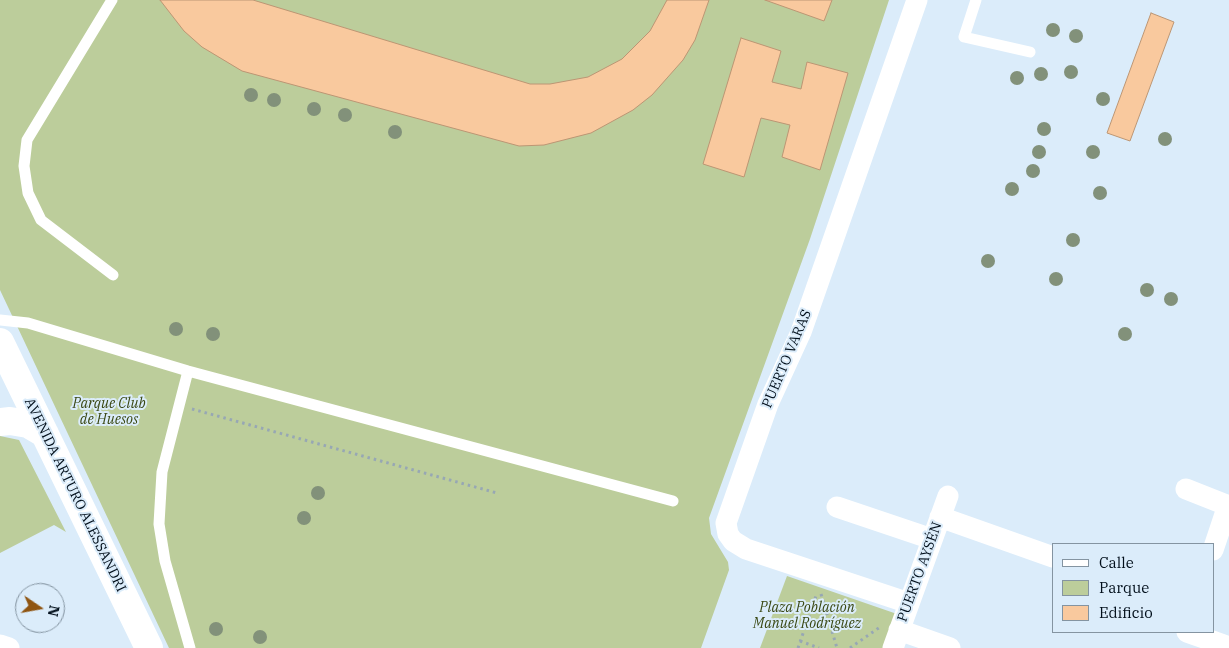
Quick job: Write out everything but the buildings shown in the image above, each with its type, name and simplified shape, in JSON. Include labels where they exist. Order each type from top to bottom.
[{"type":"main road","name":"AVENIDA ARTURO ALESSANDRI","points":[[0,342],[149,648]]},
{"type":"main road","points":[[0,422],[10,421],[28,424],[45,434]]},
{"type":"street","name":"PUERTO VARAS","points":[[909,603],[746,549],[733,541],[728,534],[726,523],[768,404],[801,332],[917,0]]},
{"type":"street","points":[[1186,489],[1229,506],[1214,547]]},
{"type":"street","name":"PUERTO AYSÉN","points":[[896,639],[948,496]]},
{"type":"street","points":[[837,507],[932,539]]},
{"type":"street","points":[[940,517],[1052,557]]},
{"type":"street","points":[[1190,633],[1229,647]]},
{"type":"street","points":[[896,639],[950,648]]},
{"type":"street","points":[[0,645],[9,648]]},
{"type":"lane","points":[[112,0],[27,140],[24,166],[28,193],[41,220],[113,275]]},
{"type":"lane","points":[[976,0],[964,37],[1030,52]]},
{"type":"lane","points":[[0,320],[28,323],[188,370],[673,501]]},
{"type":"lane","points":[[188,370],[162,472],[159,524],[165,561],[190,648]]},
{"type":"path","points":[[179,405],[497,493]]},
{"type":"path","points":[[798,648],[819,587],[837,648]]},
{"type":"path","points":[[800,641],[819,648]]},
{"type":"green space","name":"Parque Club de Huesos","points":[[0,0],[889,0],[810,239],[709,518],[711,534],[728,562],[729,570],[701,648],[169,648],[0,290]]},
{"type":"green space","points":[[0,436],[19,440],[66,532],[54,525],[0,553]]},
{"type":"green space","name":"Plaza Población Manuel Rodríguez","points":[[787,576],[897,614],[885,648],[760,648]]}]
